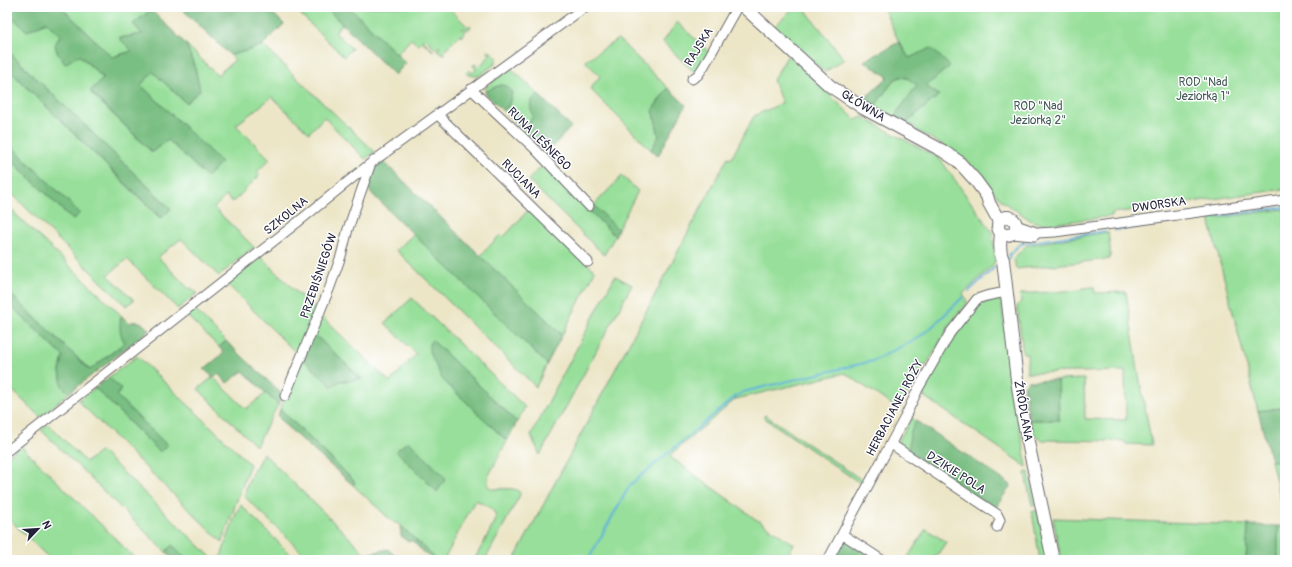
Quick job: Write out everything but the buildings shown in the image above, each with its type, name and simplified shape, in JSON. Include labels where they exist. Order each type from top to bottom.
[{"type":"main road","name":"GŁÓWNA","points":[[744,7],[830,86],[863,108],[943,151],[958,161],[972,175],[987,196],[989,204],[1002,219]]},
{"type":"main road","points":[[1002,219],[1013,218],[1010,232]]},
{"type":"main road","name":"ŹRÓDLANA","points":[[1002,219],[998,226],[1010,232],[1000,245],[1022,414],[1052,560]]},
{"type":"street","name":"SZKOLNA","points":[[7,451],[371,163],[585,7]]},
{"type":"street","name":"RAJSKA","points":[[692,78],[698,74],[704,66],[737,7]]},
{"type":"street","name":"RUNA LEŚNEGO","points":[[471,89],[534,148],[589,206]]},
{"type":"street","name":"RUCIANA","points":[[437,114],[588,262]]},
{"type":"street","name":"PRZEBIŚNIEGÓW","points":[[285,396],[330,287],[371,163]]},
{"type":"street","name":"DWORSKA","points":[[1010,232],[1034,236],[1037,234],[1285,200]]},
{"type":"street","name":"HERBACIANEJ RÓŻY","points":[[828,560],[950,333],[974,302],[981,297],[1006,292]]},
{"type":"street","name":"DZIKIE POLA","points":[[891,444],[997,514],[1000,520],[997,527]]},
{"type":"street","points":[[842,534],[882,560]]},
{"type":"green space","points":[[7,7],[61,7],[112,57],[132,51],[119,38],[142,34],[133,24],[151,10],[186,44],[195,68],[200,90],[186,103],[153,72],[141,85],[221,162],[207,177],[168,140],[152,152],[90,91],[104,78],[79,55],[65,64],[57,52],[55,45],[60,35],[46,22],[27,31],[7,12]]},
{"type":"green space","points":[[61,7],[148,7],[151,10],[133,24],[143,34],[119,38],[132,51],[112,57]]},
{"type":"green space","points":[[180,7],[266,7],[284,24],[263,45],[230,55]]},
{"type":"green space","points":[[293,7],[325,7],[342,24],[335,32],[352,49],[344,57]]},
{"type":"green space","points":[[325,7],[349,7],[406,63],[395,75]]},
{"type":"green space","points":[[349,7],[448,7],[468,27],[470,25],[471,27],[467,30],[462,29],[465,32],[462,37],[460,35],[444,51],[446,53],[444,54],[437,50],[440,48],[439,46],[436,49],[425,38],[423,40],[434,51],[422,41],[418,45],[411,39],[397,54]]},
{"type":"green space","points":[[794,7],[803,7],[844,59],[825,72],[773,28]]},
{"type":"green space","points":[[883,7],[1285,7],[1285,189],[1112,213],[1112,216],[1050,224],[1033,222],[1002,201],[967,161],[958,154],[916,130],[911,124],[905,124],[939,95],[926,86],[899,42]]},
{"type":"green space","points":[[7,12],[27,31],[46,22],[60,35],[57,52],[65,63],[79,55],[104,79],[90,92],[152,152],[168,140],[207,177],[192,134],[140,85],[153,72],[186,103],[200,90],[195,68],[186,44],[217,75],[235,60],[230,55],[263,45],[375,152],[365,159],[324,117],[309,133],[272,97],[236,125],[270,159],[257,172],[260,175],[233,202],[226,196],[214,208],[255,248],[251,249],[219,276],[181,239],[158,257],[188,288],[193,289],[197,293],[178,309],[127,259],[108,275],[134,300],[126,306],[7,189],[7,156],[73,220],[80,213],[7,142],[7,68],[160,218],[171,209],[7,50]]},
{"type":"green space","points":[[677,22],[709,52],[698,71],[694,72],[663,42]]},
{"type":"green space","points":[[618,39],[668,88],[653,109],[659,136],[651,150],[590,89],[600,76],[585,61]]},
{"type":"green space","points":[[899,42],[909,58],[931,48],[950,66],[926,86],[939,95],[905,124],[894,117],[917,85],[907,78],[900,77],[894,80],[874,107],[862,101],[888,77],[864,61]]},
{"type":"green space","points":[[7,50],[171,209],[161,218],[7,68]]},
{"type":"green space","points":[[487,51],[491,52],[498,58],[495,64],[479,76],[468,75],[466,73],[469,70],[473,73],[476,70],[473,65],[475,64],[479,67],[490,55]]},
{"type":"green space","points":[[788,55],[856,120],[862,117],[940,159],[992,232],[995,257],[993,265],[963,294],[966,298],[967,304],[950,325],[898,409],[845,373],[736,399],[669,456],[754,518],[794,544],[785,560],[514,560],[728,157],[731,159],[754,116],[782,103],[773,80]]},
{"type":"green space","points":[[511,68],[538,94],[532,101],[533,116],[530,121],[528,135],[502,110],[508,107],[512,93],[507,86],[495,87],[485,93],[486,87]]},
{"type":"green space","points":[[900,77],[907,78],[918,85],[894,117],[874,107],[894,80]]},
{"type":"green space","points":[[501,85],[507,86],[512,93],[508,107],[502,110],[485,93],[492,88]]},
{"type":"green space","points":[[668,88],[686,105],[658,156],[651,150],[659,136],[653,109]]},
{"type":"green space","points":[[538,94],[571,127],[546,153],[528,135],[530,121],[533,116],[531,104]]},
{"type":"green space","points":[[7,142],[80,213],[73,220],[7,156]]},
{"type":"green space","points":[[383,161],[562,335],[547,364],[374,196],[368,188],[374,169]]},
{"type":"green space","points":[[542,166],[615,236],[604,255],[528,180]]},
{"type":"green space","points":[[622,176],[638,191],[618,229],[594,205]]},
{"type":"green space","points":[[594,205],[618,229],[615,236],[589,210]]},
{"type":"green space","points":[[7,206],[122,316],[120,320],[125,342],[90,370],[7,291]]},
{"type":"green space","points":[[530,208],[595,271],[562,335],[480,256],[500,235],[503,238]]},
{"type":"green space","points":[[1285,209],[1285,414],[1280,408],[1258,411],[1210,219]]},
{"type":"green space","points":[[1108,232],[1110,259],[1016,269],[1014,258],[1027,245]]},
{"type":"green space","points":[[414,234],[547,364],[536,387],[396,250]]},
{"type":"green space","points":[[261,257],[316,311],[298,355],[227,284]]},
{"type":"green space","points":[[615,276],[632,285],[540,455],[531,435]]},
{"type":"green space","points":[[1094,287],[1095,293],[1126,292],[1138,370],[1152,445],[1126,444],[1123,441],[1041,440],[1032,432],[1029,420],[1059,420],[1058,380],[1084,379],[1085,419],[1126,420],[1125,371],[1027,373],[1027,354],[1023,353],[1017,306],[1021,302],[1020,294],[1080,290],[1083,288]]},
{"type":"green space","points":[[7,291],[90,370],[125,343],[120,330],[122,316],[129,323],[136,321],[140,322],[149,330],[69,393],[62,386],[60,371],[63,356],[7,302]]},
{"type":"green space","points":[[412,298],[525,407],[517,422],[432,340],[442,379],[507,441],[488,477],[488,485],[491,489],[516,489],[520,494],[485,560],[474,560],[496,520],[496,516],[490,507],[475,500],[444,560],[436,560],[400,525],[392,521],[353,485],[355,482],[280,409],[303,359],[340,381],[361,379],[312,332],[322,317],[390,382],[416,354],[385,323]],"holes":[[[408,442],[437,491],[396,451]]]},
{"type":"green space","points":[[1001,300],[1015,402],[1027,467],[922,395],[946,348],[979,306],[986,302]]},
{"type":"green space","points":[[7,302],[63,356],[60,371],[62,385],[69,393],[40,417],[7,385]]},
{"type":"green space","points":[[195,310],[226,341],[219,347],[187,316]]},
{"type":"green space","points":[[312,332],[362,379],[340,381],[332,387],[303,359]]},
{"type":"green space","points":[[432,340],[517,422],[507,441],[442,379],[429,351],[429,343]]},
{"type":"green space","points":[[226,341],[283,395],[278,405],[243,371],[227,383],[218,374],[213,377],[204,369],[224,353],[219,347]]},
{"type":"green space","points":[[137,356],[250,464],[222,542],[78,401],[95,388],[160,452],[166,445],[116,395],[122,390],[109,377]]},
{"type":"green space","points":[[109,377],[122,390],[116,395],[167,445],[160,452],[95,388]]},
{"type":"green space","points":[[213,377],[246,409],[266,393],[278,405],[256,446],[198,389]]},
{"type":"green space","points":[[1058,380],[1059,420],[1029,420],[1024,386],[1028,381]]},
{"type":"green space","points":[[1280,408],[1285,414],[1285,460],[1271,461],[1258,411]]},
{"type":"green space","points":[[280,409],[355,482],[353,485],[286,426],[278,416]]},
{"type":"green space","points":[[765,415],[865,482],[863,485],[763,417]]},
{"type":"green space","points":[[912,418],[916,421],[911,431],[909,452],[897,443]]},
{"type":"green space","points":[[916,421],[1011,485],[994,510],[909,452],[910,436]]},
{"type":"green space","points":[[48,424],[86,462],[101,451],[214,560],[188,560],[172,545],[166,552],[41,430]]},
{"type":"green space","points":[[408,441],[446,478],[437,492],[396,451]]},
{"type":"green space","points":[[21,446],[137,560],[51,560],[7,517],[7,457]]},
{"type":"green space","points":[[263,453],[366,554],[347,560],[310,560],[244,496],[254,468],[255,469]]},
{"type":"green space","points":[[1285,460],[1285,516],[1271,461]]},
{"type":"green space","points":[[1029,472],[1036,505],[1032,505],[1025,473]]},
{"type":"green space","points":[[241,505],[296,560],[218,560],[222,554],[236,513]]},
{"type":"green space","points":[[1037,510],[1048,560],[1040,560],[1032,512]]},
{"type":"green space","points":[[1053,518],[1248,525],[1246,560],[1061,560]]},
{"type":"green space","points":[[400,525],[436,559],[433,560],[413,541],[407,541],[401,536]]},
{"type":"green space","points":[[1248,525],[1278,526],[1278,560],[1246,560]]},
{"type":"green space","points":[[1278,526],[1285,527],[1285,560],[1278,560]]},
{"type":"green space","points":[[926,529],[946,542],[934,560],[906,560]]},
{"type":"green space","points":[[845,539],[878,560],[834,560]]},
{"type":"green space","points":[[172,545],[188,560],[174,560],[166,552]]},
{"type":"green space","points":[[388,549],[397,558],[388,560],[347,560],[355,557]]},
{"type":"waterway","points":[[1189,220],[1285,207]]},
{"type":"waterway","points":[[1115,230],[1177,221]]},
{"type":"waterway","points":[[1009,260],[1009,255],[1019,245],[1024,243],[1105,231]]},
{"type":"waterway","points":[[969,291],[997,266]]},
{"type":"waterway","points":[[588,560],[630,485],[735,397],[743,392],[873,361],[918,338],[963,297]]},
{"type":"park label","name":"ROD \"Nad Jeziorką 1\"","points":[[1203,89]]},
{"type":"park label","name":"ROD \"Nad Jeziorką 2\"","points":[[1038,113]]}]
